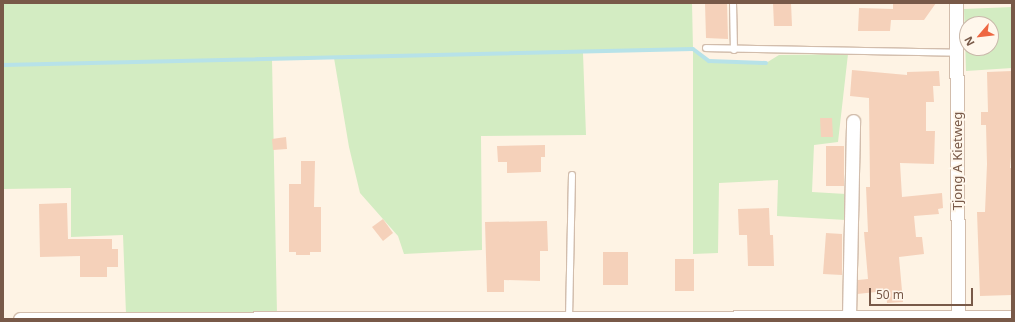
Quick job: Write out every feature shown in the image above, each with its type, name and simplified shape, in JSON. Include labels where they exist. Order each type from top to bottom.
[{"type":"street","name":"Tjong A Kietweg","points":[[956,3],[958,318]]},
{"type":"street","points":[[849,317],[852,121]]},
{"type":"street","points":[[20,319],[1012,317]]},
{"type":"lane","points":[[733,3],[734,50]]},
{"type":"lane","points":[[706,48],[734,50],[956,52]]},
{"type":"lane","points":[[569,318],[572,175]]},
{"type":"green space","points":[[3,3],[692,3],[693,49],[583,53],[586,135],[481,136],[482,250],[404,254],[398,236],[360,193],[349,147],[334,58],[272,59],[277,314],[126,314],[123,235],[71,237],[71,188],[3,189]]},
{"type":"green space","points":[[1012,7],[1012,68],[966,71],[966,56],[999,56],[999,16],[964,16],[964,9]]},
{"type":"green space","points":[[693,49],[709,61],[766,63],[779,55],[848,54],[838,142],[814,145],[812,192],[846,194],[846,220],[777,216],[778,180],[719,183],[718,253],[693,254]]},
{"type":"building","points":[[705,3],[727,3],[728,39],[706,38]]},
{"type":"building","points":[[773,3],[791,3],[792,26],[774,26]]},
{"type":"building","points":[[893,3],[936,3],[924,20],[891,20],[890,31],[858,31],[859,8],[893,9]]},
{"type":"building","points":[[852,70],[907,75],[907,72],[939,71],[940,86],[933,86],[934,102],[926,102],[926,131],[935,131],[934,164],[900,163],[902,197],[942,193],[943,208],[938,209],[939,214],[914,216],[916,237],[922,237],[924,254],[899,257],[903,302],[887,303],[886,291],[857,294],[858,280],[868,279],[864,232],[868,232],[866,187],[870,187],[869,98],[850,96]]},
{"type":"building","points":[[1012,71],[1012,145],[1010,168],[1012,168],[1012,295],[980,296],[977,212],[985,212],[987,164],[986,125],[981,125],[981,112],[988,112],[987,72]]},
{"type":"building","points":[[820,118],[832,118],[833,137],[821,137]]},
{"type":"building","points":[[286,137],[287,149],[273,150],[272,139]]},
{"type":"building","points":[[545,145],[545,157],[541,157],[541,172],[507,173],[507,162],[498,162],[497,146]]},
{"type":"building","points":[[826,146],[844,146],[844,186],[826,186]]},
{"type":"building","points":[[301,161],[315,161],[314,207],[321,207],[321,252],[310,252],[310,255],[296,255],[296,252],[289,252],[289,184],[301,184]]},
{"type":"building","points":[[67,203],[68,239],[112,239],[112,249],[118,249],[118,267],[107,267],[107,277],[80,277],[80,256],[40,257],[39,204]]},
{"type":"building","points":[[769,208],[770,235],[773,235],[774,266],[748,266],[747,235],[739,235],[738,209]]},
{"type":"building","points":[[383,219],[393,233],[383,241],[372,227]]},
{"type":"building","points":[[547,221],[548,251],[540,251],[540,281],[504,280],[504,292],[487,292],[485,222]]},
{"type":"building","points":[[826,233],[842,234],[842,275],[823,274]]},
{"type":"building","points":[[603,252],[628,252],[628,285],[603,285]]},
{"type":"building","points":[[675,259],[694,259],[694,291],[675,291]]},
{"type":"waterway","points":[[3,65],[693,49],[709,61],[766,63]]}]
